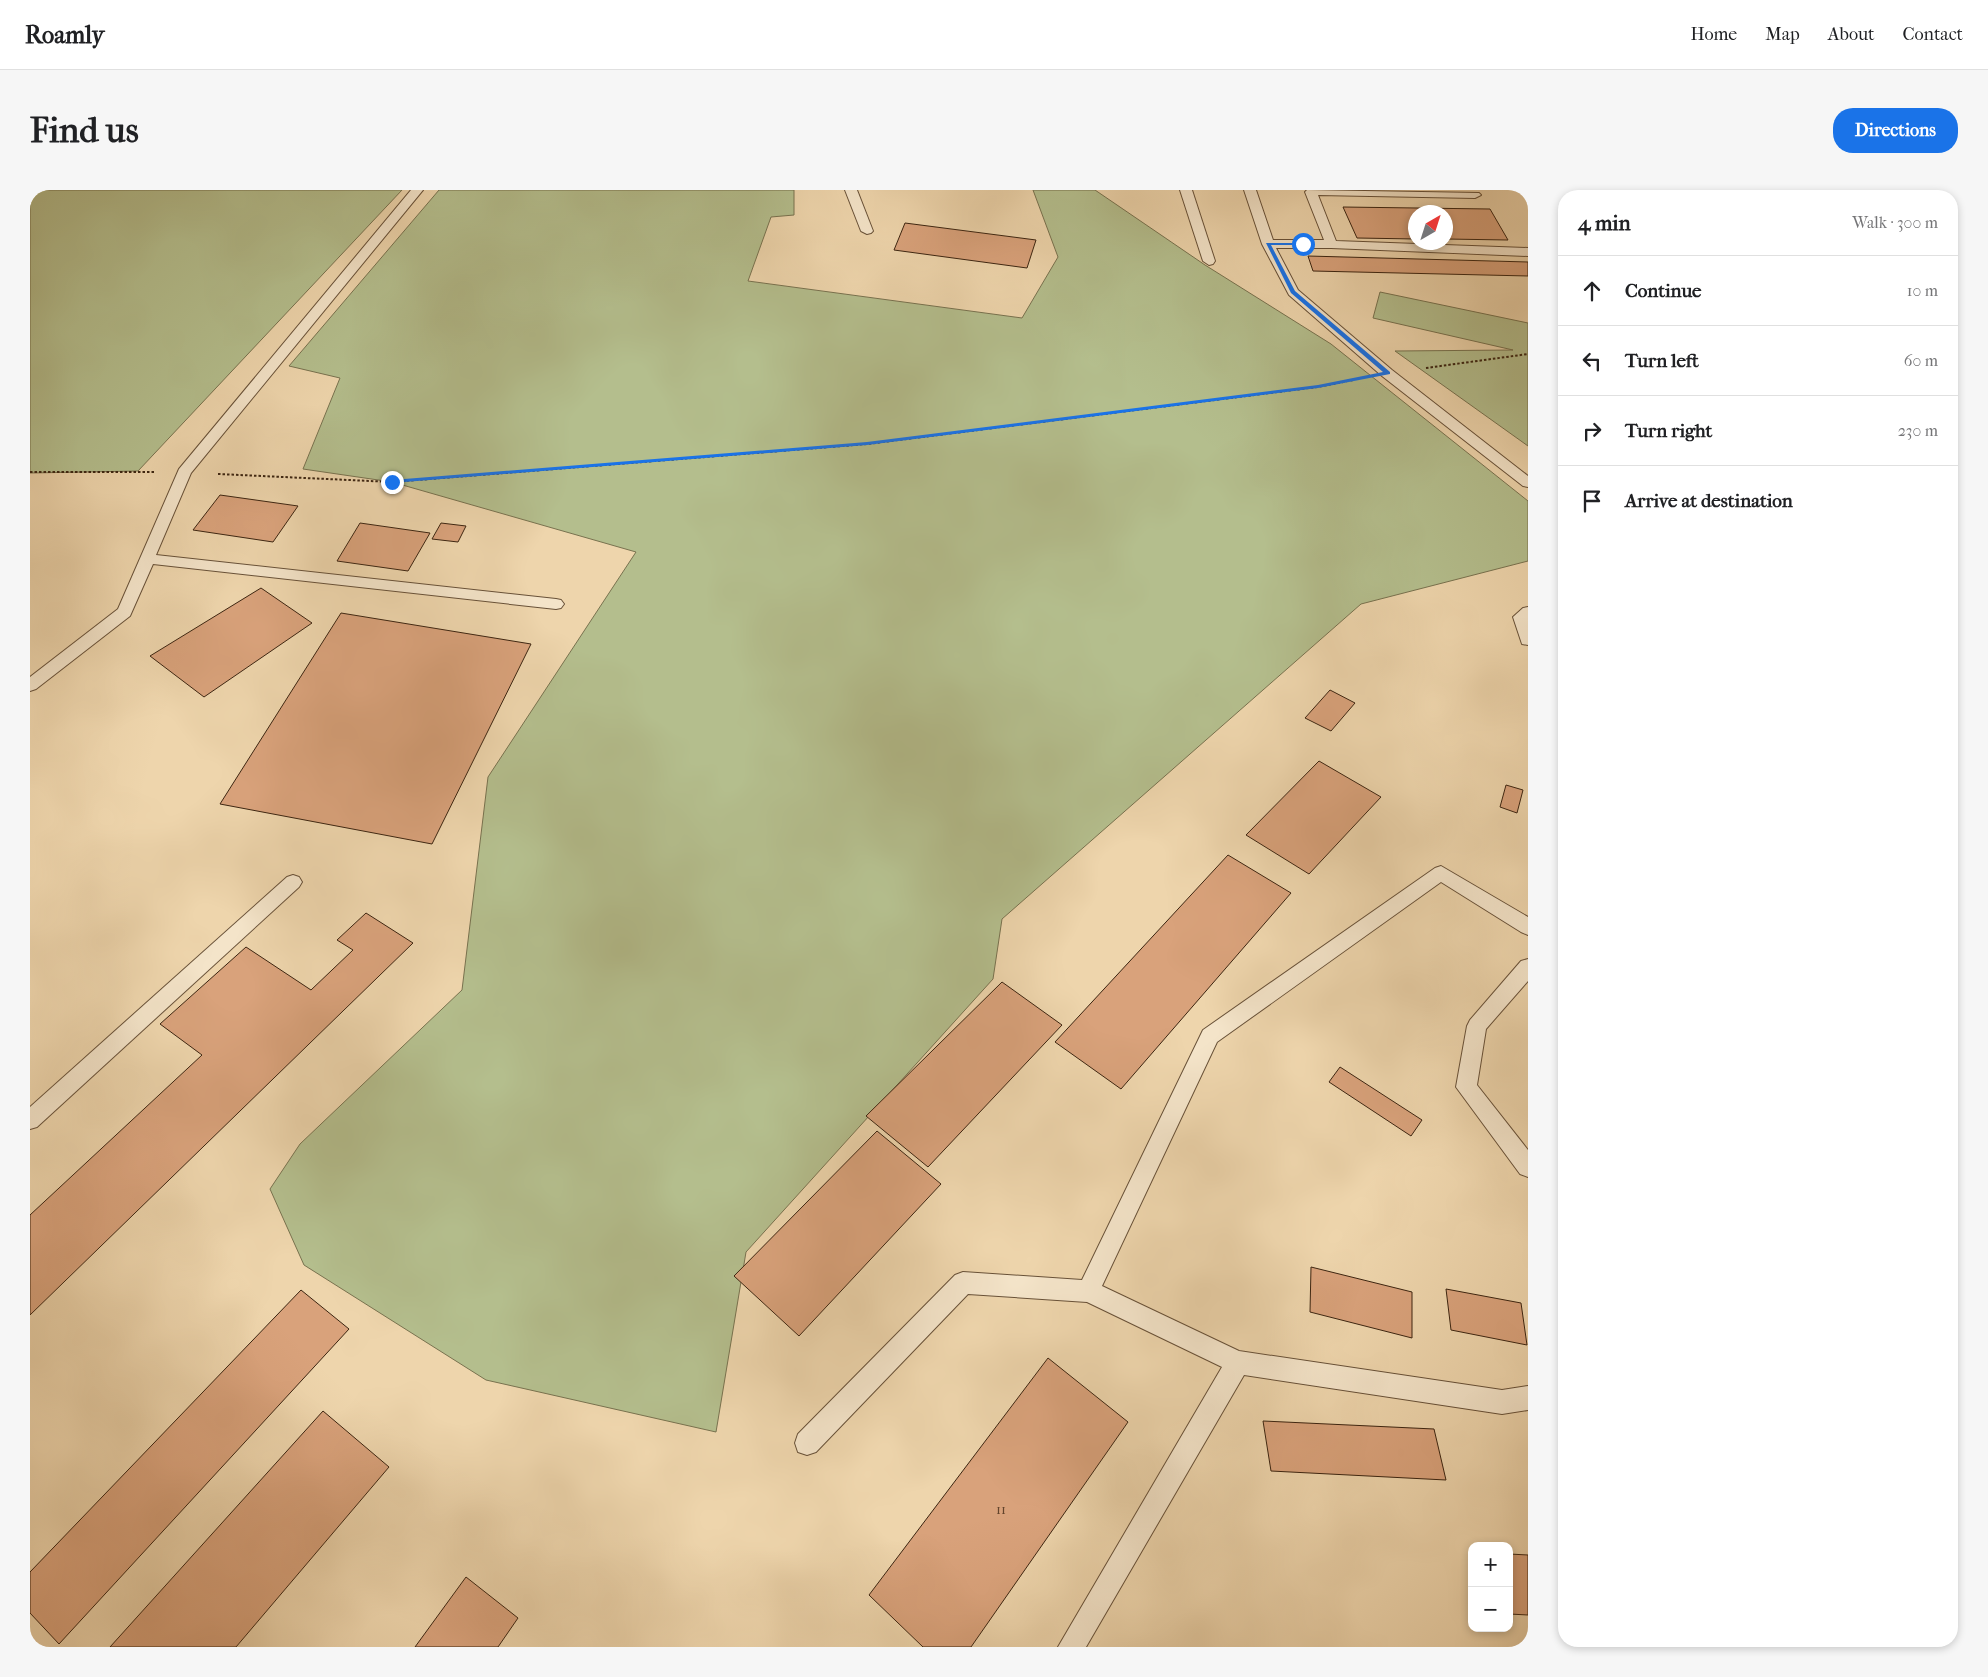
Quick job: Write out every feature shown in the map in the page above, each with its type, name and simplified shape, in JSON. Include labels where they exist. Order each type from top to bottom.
[{"type":"lane","points":[[30,685],[125,612],[184,472],[417,190]]},
{"type":"lane","points":[[851,190],[867,231]]},
{"type":"lane","points":[[1186,190],[1209,261]]},
{"type":"lane","points":[[1250,190],[1268,244],[1293,292],[1388,373],[1528,483]]},
{"type":"lane","points":[[1331,244],[1310,192],[1475,195]]},
{"type":"lane","points":[[1268,244],[1331,244],[1528,252]]},
{"type":"lane","points":[[148,559],[556,604]]},
{"type":"lane","points":[[1528,612],[1521,617],[1528,640]]},
{"type":"lane","points":[[1088,1291],[1210,1036],[1441,873],[1528,926]]},
{"type":"lane","points":[[30,1120],[293,882]]},
{"type":"lane","points":[[1528,968],[1477,1026],[1466,1087],[1528,1167]]},
{"type":"lane","points":[[807,1443],[962,1283],[1088,1291],[1238,1362],[1502,1402],[1528,1398]]},
{"type":"lane","points":[[1071,1647],[1238,1362]]},
{"type":"path","points":[[392,482],[867,444],[1318,387],[1388,373],[1528,354]]},
{"type":"green space","points":[[30,190],[402,190],[138,471],[30,473]]},
{"type":"green space","points":[[439,190],[794,190],[794,215],[771,217],[748,281],[1022,318],[1058,257],[1033,190],[1095,190],[1205,265],[1331,344],[1528,501],[1528,561],[1361,604],[1002,919],[993,979],[746,1252],[716,1432],[486,1380],[304,1265],[270,1189],[300,1144],[462,990],[488,777],[636,552],[392,482],[303,469],[340,378],[289,366]]},
{"type":"green space","points":[[1380,292],[1528,323],[1528,446],[1395,351],[1513,350],[1373,318]]},
{"type":"building","points":[[1343,207],[1408,208],[1408,239],[1357,238]]},
{"type":"building","points":[[1453,208],[1490,209],[1508,240],[1453,239]]},
{"type":"building","points":[[905,223],[1036,240],[1027,268],[894,250]]},
{"type":"building","points":[[1308,256],[1528,262],[1528,276],[1313,271]]},
{"type":"building","points":[[220,495],[298,506],[273,542],[193,530]]},
{"type":"building","points":[[360,523],[430,533],[408,571],[337,561]]},
{"type":"building","points":[[441,523],[466,526],[458,542],[432,539]]},
{"type":"building","points":[[261,588],[312,623],[204,697],[150,656]]},
{"type":"building","points":[[341,613],[531,644],[432,844],[220,804]]},
{"type":"building","points":[[1330,690],[1355,703],[1331,731],[1305,718]]},
{"type":"building","points":[[1319,761],[1381,797],[1309,874],[1246,835]]},
{"type":"building","points":[[1506,785],[1523,790],[1517,813],[1500,807]]},
{"type":"building","points":[[1228,855],[1291,893],[1121,1089],[1055,1042]]},
{"type":"building","points":[[366,913],[413,943],[30,1315],[30,1215],[202,1055],[160,1024],[246,947],[311,990],[353,950],[337,940]]},
{"type":"building","points":[[1002,982],[1062,1025],[928,1167],[866,1116]]},
{"type":"building","points":[[1340,1067],[1422,1120],[1411,1136],[1329,1082]]},
{"type":"building","points":[[877,1131],[941,1184],[799,1336],[734,1276]]},
{"type":"building","points":[[1311,1267],[1412,1292],[1412,1338],[1310,1312]]},
{"type":"building","points":[[1446,1289],[1521,1303],[1527,1345],[1451,1330]]},
{"type":"building","points":[[301,1290],[349,1329],[59,1644],[30,1613],[30,1572]]},
{"type":"building","points":[[1048,1358],[1128,1422],[971,1647],[923,1647],[869,1595]]},
{"type":"building","points":[[323,1411],[389,1467],[236,1647],[110,1647]]},
{"type":"building","points":[[1263,1421],[1434,1429],[1446,1480],[1271,1471]]},
{"type":"building","points":[[1513,1554],[1528,1555],[1528,1615],[1513,1614]]},
{"type":"building","points":[[466,1577],[518,1618],[498,1647],[415,1647]]},
{"type":"route","points":[[392,482],[867,444],[1318,387],[1388,373],[1293,292],[1268,244],[1303,244]]}]
